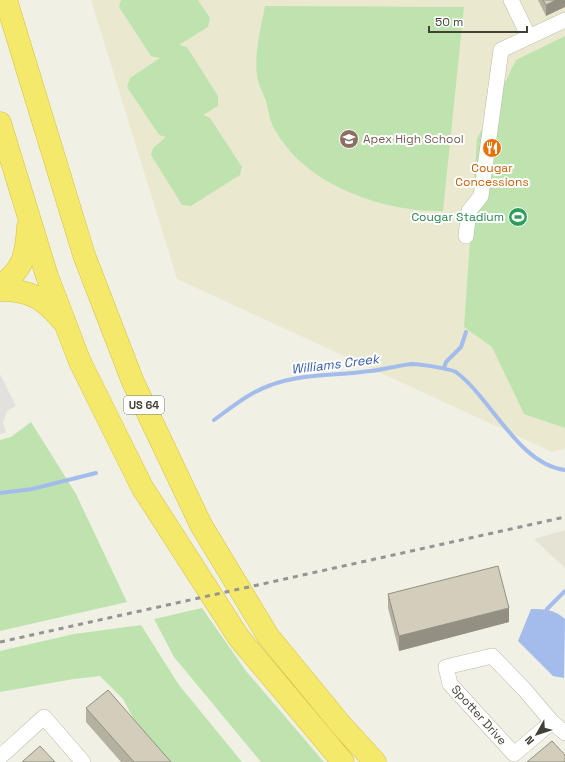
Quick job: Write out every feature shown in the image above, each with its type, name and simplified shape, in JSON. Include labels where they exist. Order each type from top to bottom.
[{"type":"highway","name":"US 64","points":[[6,0],[84,255],[133,382],[201,525],[268,636],[342,726],[375,762]]},
{"type":"highway","name":"US 64","points":[[0,123],[47,276],[80,362],[142,487],[239,638],[343,762]]},
{"type":"highway","points":[[0,286],[14,275],[24,258],[27,250],[29,216]]},
{"type":"highway","points":[[0,290],[17,290],[35,296],[49,306],[67,326]]},
{"type":"street","points":[[511,0],[529,37]]},
{"type":"street","points":[[466,236],[469,212],[481,196],[501,50],[565,20]]},
{"type":"street","name":"Spotter Drive","points":[[552,722],[514,754],[450,684],[446,667],[492,656],[524,689],[552,722],[565,733]]},
{"type":"street","points":[[0,757],[44,717],[83,762]]},
{"type":"shaded area","name":"Apex High School","points":[[91,0],[565,0],[565,448],[552,452],[177,279]]},
{"type":"shaded area","points":[[0,374],[16,406],[7,411],[3,423],[6,433],[0,434]]},
{"type":"shaded area","points":[[565,530],[565,568],[534,539]]},
{"type":"green space","points":[[121,0],[198,0],[210,18],[208,27],[179,45],[187,47],[218,96],[218,106],[203,115],[210,118],[242,167],[240,175],[191,206],[182,205],[151,155],[153,148],[166,137],[159,135],[127,87],[130,78],[160,58],[151,56],[119,7]]},
{"type":"green space","points":[[265,6],[464,7],[443,211],[418,210],[391,206],[352,193],[316,174],[286,147],[275,130],[269,116],[266,101],[259,85],[257,75],[257,49]]},
{"type":"green space","name":"Cougar Stadium","points":[[565,36],[565,428],[524,414],[492,347],[464,327],[477,139],[516,60]]},
{"type":"green space","points":[[31,422],[76,494],[127,602],[0,631],[0,440],[11,437]]},
{"type":"green space","points":[[202,608],[246,671],[324,762],[261,762],[174,657],[154,619]]},
{"type":"green space","points":[[141,625],[179,685],[242,762],[168,762],[142,735],[123,699],[100,676],[0,692],[0,651],[74,634]]},
{"type":"water","points":[[531,609],[553,611],[565,619],[564,678],[553,676],[518,641]]},
{"type":"building","points":[[543,0],[556,0],[546,5]]},
{"type":"building","points":[[498,566],[509,608],[399,636],[388,594]]},
{"type":"building","points":[[108,690],[171,762],[134,762],[86,708]]},
{"type":"building","points":[[552,741],[565,755],[565,762],[527,762]]},
{"type":"building","points":[[40,746],[55,762],[22,762]]},
{"type":"waterway","name":"Williams Creek","points":[[444,368],[446,362],[461,347],[466,332]]},
{"type":"waterway","name":"Williams Creek","points":[[214,420],[241,400],[263,388],[283,381],[295,378],[358,373],[416,364],[448,369],[456,372],[469,383],[506,429],[533,456],[549,465],[565,470]]},
{"type":"waterway","name":"Williams Creek","points":[[0,493],[32,489],[96,473]]},
{"type":"waterway","points":[[547,609],[565,591]]},
{"type":"railway","points":[[0,642],[565,517]]},
{"type":"place","name":"Apex High School","points":[[349,139]]},
{"type":"place","name":"Cougar Concessions","points":[[492,148]]},
{"type":"place","name":"Cougar Stadium","points":[[518,217]]}]
